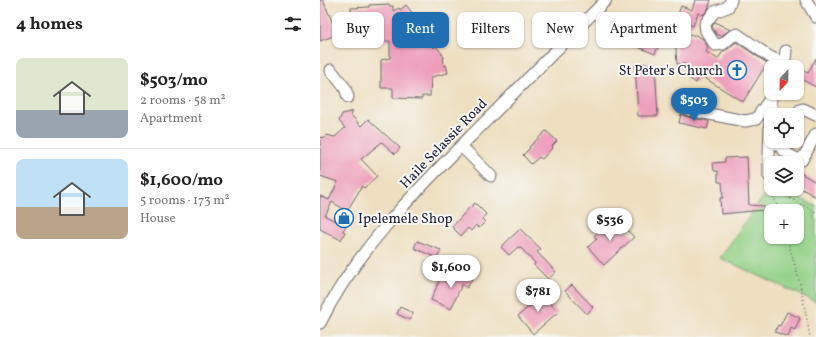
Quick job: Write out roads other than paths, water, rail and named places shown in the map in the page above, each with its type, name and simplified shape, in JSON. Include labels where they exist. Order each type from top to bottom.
[{"type":"street","name":"Haile Selassie Road","points":[[320,323],[360,258],[392,217],[460,146],[606,0]]},
{"type":"street","points":[[731,0],[728,7],[714,12],[705,24],[706,31],[715,44],[723,44],[737,34],[775,60]]},
{"type":"street","points":[[806,0],[816,18]]},
{"type":"street","points":[[785,60],[786,51]]},
{"type":"street","points":[[331,70],[345,88],[348,97]]},
{"type":"street","points":[[689,110],[745,121],[756,118],[768,100]]},
{"type":"street","points":[[804,110],[816,115]]},
{"type":"street","points":[[781,148],[786,154],[802,160],[816,134]]},
{"type":"street","points":[[460,146],[491,176]]},
{"type":"place","name":"St Peter's Church","points":[[737,70]]},
{"type":"place","name":"Ipelemele Shop","points":[[344,218]]}]
